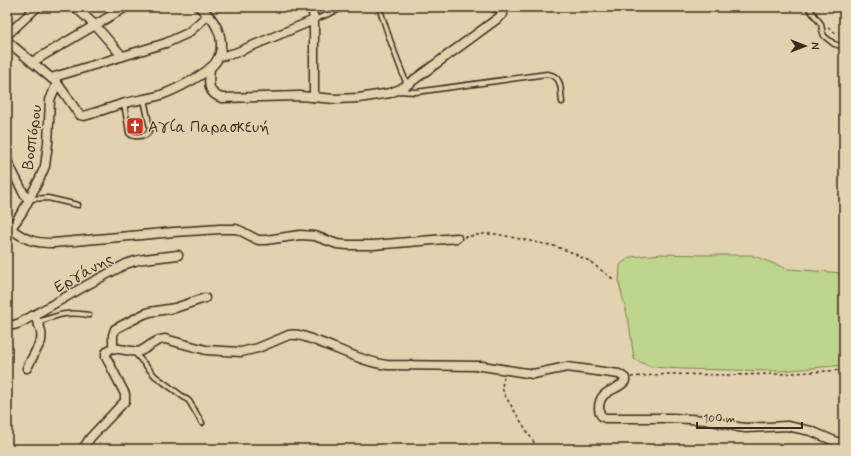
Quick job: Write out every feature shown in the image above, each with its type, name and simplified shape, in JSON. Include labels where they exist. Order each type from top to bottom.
[{"type":"street","points":[[7,35],[37,7]]},
{"type":"street","points":[[75,7],[95,26],[122,56]]},
{"type":"street","points":[[32,62],[126,7]]},
{"type":"street","points":[[7,41],[54,80],[78,113],[84,116],[124,103],[155,97],[195,79],[210,68],[219,56],[221,46],[219,35],[214,23],[199,7]]},
{"type":"street","points":[[311,7],[314,20],[314,97]]},
{"type":"street","points":[[210,68],[210,88],[214,94],[221,98],[300,96],[335,99],[381,95],[395,91],[407,85],[499,18],[503,13],[503,10],[501,8],[494,7]]},
{"type":"street","points":[[54,80],[122,56],[166,43],[188,33],[208,15]]},
{"type":"street","points":[[219,56],[234,53],[314,20]]},
{"type":"street","name":"Βοσπόρου","points":[[9,231],[23,211],[45,166],[48,143],[50,100],[54,80]]},
{"type":"street","points":[[7,161],[25,196],[29,199]]},
{"type":"street","points":[[9,231],[29,240],[53,243],[220,228],[229,228],[241,231],[261,241],[300,235],[315,236],[337,244],[348,245],[373,245],[457,238]]},
{"type":"street","name":"Εργάνης","points":[[7,325],[17,324],[36,318],[126,264],[144,259],[178,255]]},
{"type":"street","points":[[113,348],[113,335],[115,329],[144,314],[175,308],[205,298]]},
{"type":"street","points":[[27,368],[42,336],[41,329],[36,318]]},
{"type":"street","points":[[83,449],[90,438],[125,401],[126,396],[106,357],[106,353],[110,349],[113,348],[138,352],[156,341],[165,339],[206,350],[241,352],[258,348],[290,334],[307,337],[379,364],[387,365],[482,366],[534,374],[560,368],[573,367],[619,374],[625,378],[625,381],[622,385],[607,392],[599,404],[599,414],[605,418],[671,418],[707,420],[746,428],[787,426],[811,431],[844,445]]},
{"type":"lane","points":[[314,20],[345,7]]},
{"type":"lane","points":[[379,7],[407,85]]},
{"type":"lane","points":[[808,7],[821,24],[823,33],[829,40],[834,44],[844,47]]},
{"type":"lane","points":[[395,91],[416,92],[547,74],[553,75],[559,81],[562,102]]},
{"type":"lane","points":[[124,103],[130,135],[134,137],[146,135],[150,128],[144,98]]},
{"type":"lane","points":[[29,199],[48,198],[78,205]]},
{"type":"lane","points":[[36,318],[66,313],[80,313],[89,315]]},
{"type":"lane","points":[[134,352],[155,376],[189,401],[202,423]]},
{"type":"path","points":[[821,24],[837,34],[844,35]]},
{"type":"path","points":[[457,238],[490,234],[554,246],[589,261],[613,279]]},
{"type":"path","points":[[506,370],[502,387],[504,394],[538,449]]},
{"type":"path","points":[[625,378],[669,374],[778,374],[844,370]]},
{"type":"green space","points":[[661,254],[751,255],[788,269],[844,273],[844,365],[780,371],[682,369],[651,367],[634,359],[629,323],[619,283],[620,265],[630,257]]},
{"type":"place","name":"Αγία Παρασκευή","points":[[135,126]]}]
